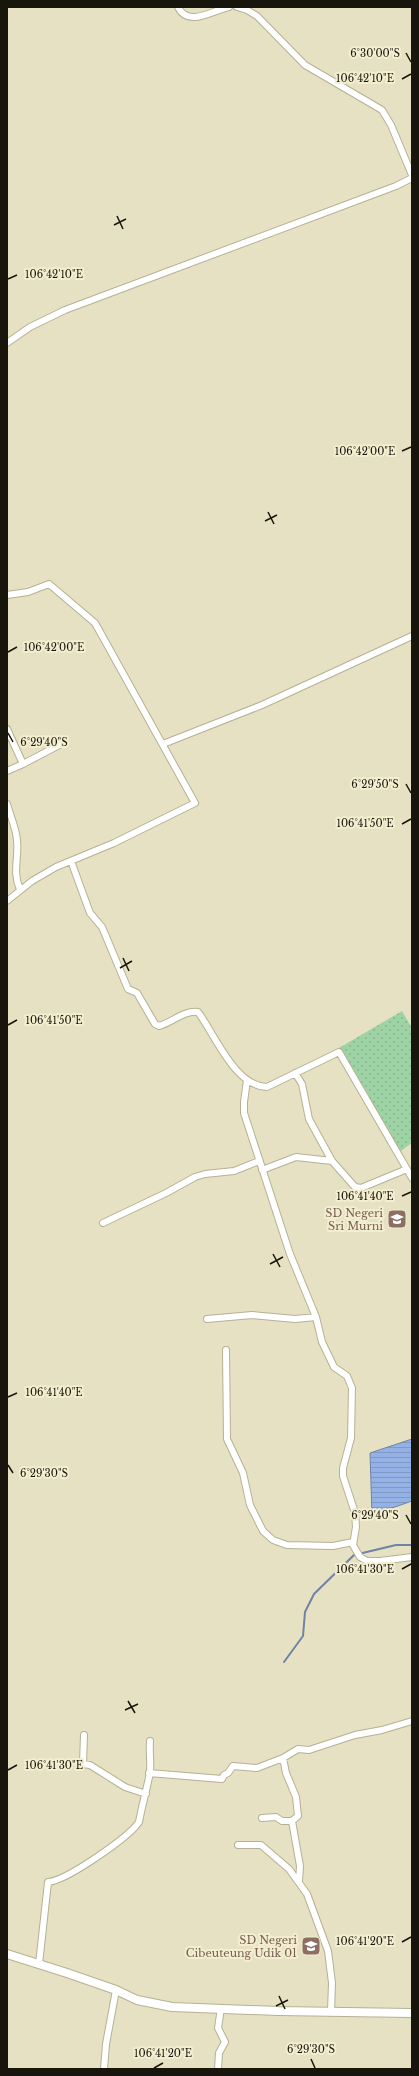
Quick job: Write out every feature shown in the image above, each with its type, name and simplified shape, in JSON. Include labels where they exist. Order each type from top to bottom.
[{"type":"street","points":[[178,7],[183,14],[195,18],[229,7]]},
{"type":"street","points":[[237,7],[247,10],[257,16],[305,65],[382,110],[391,125],[412,175]]},
{"type":"street","points":[[7,343],[30,326],[65,310],[412,178]]},
{"type":"street","points":[[7,595],[28,592],[49,584],[95,623],[195,803],[114,843],[42,874],[7,901]]},
{"type":"street","points":[[163,744],[262,705],[412,636]]},
{"type":"street","points":[[7,729],[22,764]]},
{"type":"street","points":[[7,770],[22,764],[63,742]]},
{"type":"street","points":[[7,804],[17,840],[14,868],[20,890]]},
{"type":"street","points":[[71,861],[90,913],[102,927],[128,989],[137,993],[155,1024],[159,1026],[164,1025],[192,1012],[198,1012],[224,1053],[247,1080],[258,1087],[267,1087],[339,1052],[412,1178]]},
{"type":"street","points":[[295,1073],[302,1084],[309,1119],[332,1161],[355,1187],[361,1188],[407,1168]]},
{"type":"street","points":[[247,1080],[243,1107],[259,1161],[290,1254],[316,1317],[322,1342],[331,1363],[347,1376],[352,1388],[351,1438],[343,1468],[343,1476],[355,1513],[356,1527],[353,1544],[360,1557],[367,1561],[412,1557]]},
{"type":"street","points":[[262,1170],[296,1157],[332,1161]]},
{"type":"street","points":[[103,1223],[166,1193],[195,1177],[204,1174],[234,1171],[259,1161]]},
{"type":"street","points":[[207,1319],[252,1315],[295,1319],[316,1317]]},
{"type":"street","points":[[226,1350],[227,1439],[243,1473],[250,1505],[264,1530],[273,1540],[287,1545],[327,1546],[353,1544]]},
{"type":"street","points":[[150,1773],[222,1779],[233,1766],[257,1768],[283,1758],[298,1749],[309,1750],[355,1735],[382,1730],[412,1721]]},
{"type":"street","points":[[84,1735],[83,1764],[90,1765],[124,1787],[146,1794]]},
{"type":"street","points":[[39,1964],[48,1882],[59,1880],[83,1866],[132,1831],[139,1822],[150,1773],[150,1741]]},
{"type":"street","points":[[283,1758],[286,1773],[296,1797],[298,1816],[292,1822]]},
{"type":"street","points":[[262,1818],[276,1817],[282,1821],[292,1822]]},
{"type":"street","points":[[292,1822],[300,1866],[300,1881]]},
{"type":"street","points":[[238,1845],[261,1845],[289,1869],[300,1881],[307,1894],[328,1951],[332,1983],[331,2012]]},
{"type":"street","points":[[7,1954],[116,1990],[136,2000],[172,2006],[331,2012],[412,2013]]},
{"type":"street","points":[[104,2069],[106,2044],[116,1990]]},
{"type":"street","points":[[218,2069],[219,2053],[225,2042],[218,2028],[221,2008]]},
{"type":"green space","points":[[402,1011],[412,1028],[412,1143],[398,1153],[339,1048]]},
{"type":"water","points":[[412,1439],[412,1501],[372,1515],[370,1453]]},
{"type":"waterway","points":[[284,1662],[303,1636],[305,1612],[314,1594],[354,1555],[396,1545],[412,1545]]},
{"type":"place","name":"SD Negeri Sri Murni","points":[[397,1219]]},
{"type":"place","name":"SD Negeri Cibeuteung Udik 01","points":[[311,1946]]}]
